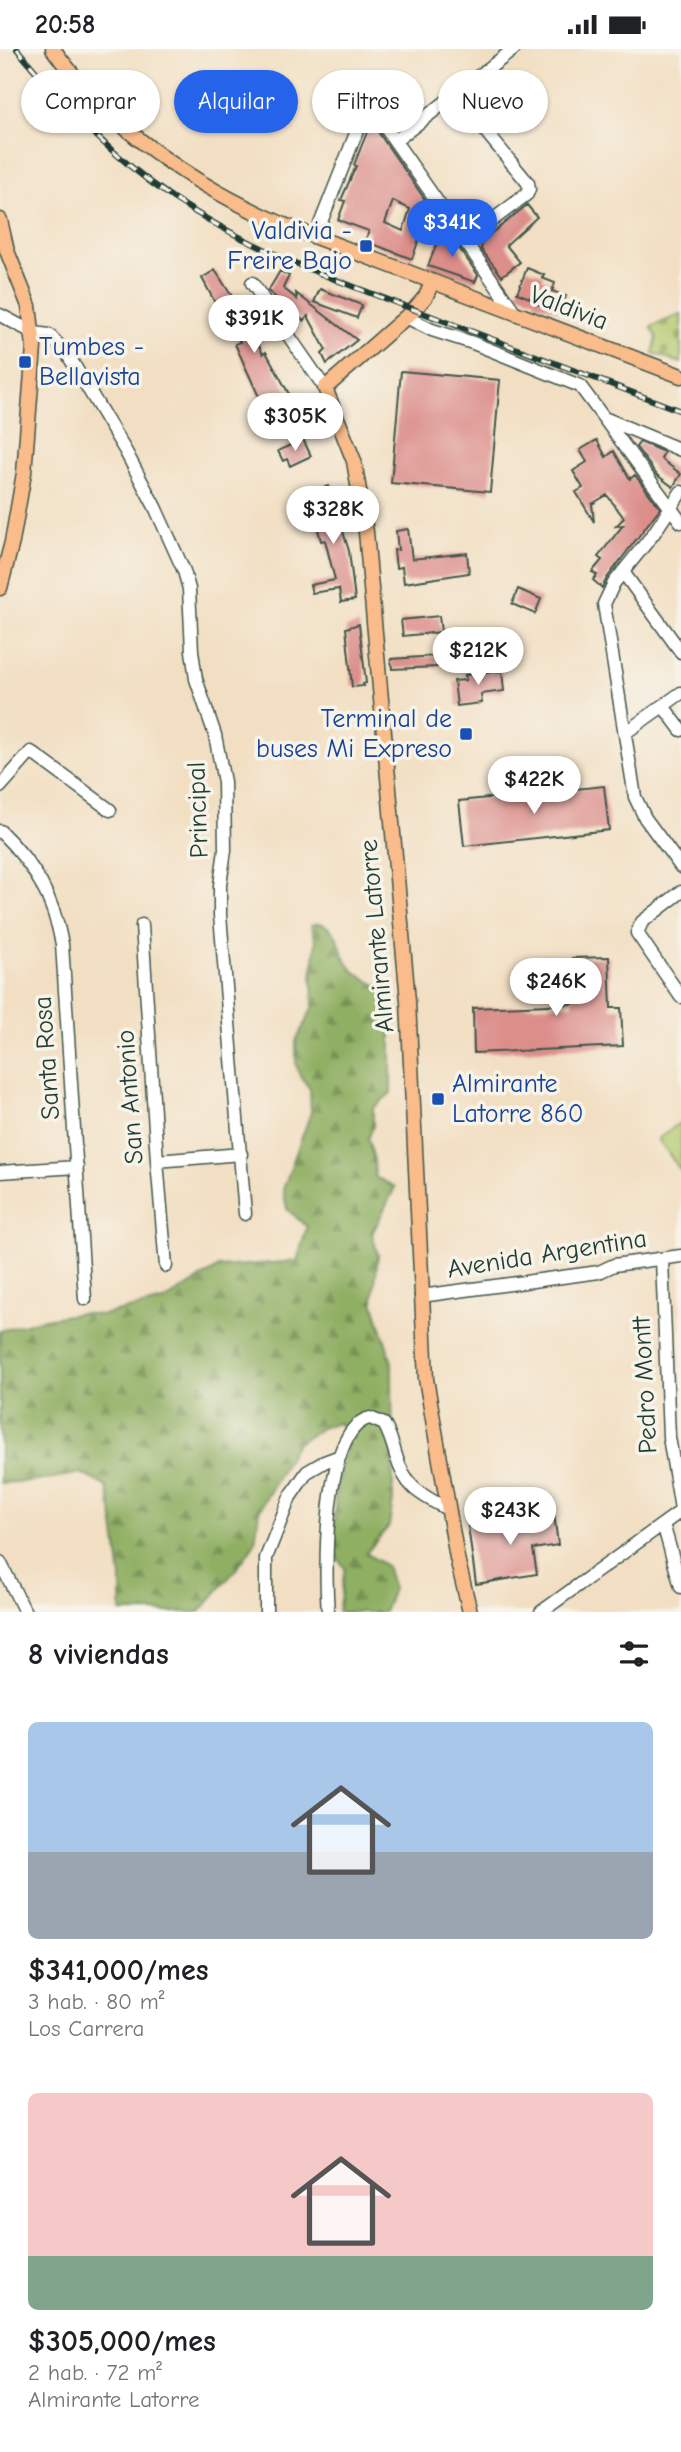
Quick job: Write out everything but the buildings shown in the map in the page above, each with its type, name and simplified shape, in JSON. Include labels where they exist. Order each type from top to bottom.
[{"type":"main road","name":"Valdivia","points":[[53,49],[76,80],[113,117],[177,169],[241,206],[315,237],[681,376]]},
{"type":"main road","points":[[0,220],[7,251],[29,306],[34,333],[24,473],[12,542],[0,588]]},
{"type":"main road","points":[[325,389],[420,303],[432,282]]},
{"type":"main road","name":"Almirante Latorre","points":[[325,389],[354,461],[366,532],[408,1001],[427,1389],[470,1612]]},
{"type":"street","points":[[487,70],[514,49]]},
{"type":"street","points":[[395,141],[438,108]]},
{"type":"street","points":[[315,237],[356,133]]},
{"type":"street","points":[[389,133],[516,314]]},
{"type":"street","points":[[465,241],[530,189],[487,133]]},
{"type":"street","name":"Almirante Latorre","points":[[252,283],[325,389]]},
{"type":"street","name":"Principal","points":[[0,315],[34,333],[44,333],[57,341],[89,387],[155,507],[187,580],[196,679],[215,735],[224,782],[225,850],[220,885],[220,915],[245,1214]]},
{"type":"street","points":[[406,317],[432,330],[473,343],[580,386],[681,522]]},
{"type":"street","points":[[604,418],[681,450]]},
{"type":"street","points":[[681,492],[609,589],[604,604],[633,789],[638,805],[681,867]]},
{"type":"street","points":[[623,572],[681,652]]},
{"type":"street","points":[[625,733],[681,693]]},
{"type":"street","points":[[663,706],[681,730]]},
{"type":"street","points":[[0,787],[31,752],[110,810]]},
{"type":"street","name":"Santa Rosa","points":[[0,831],[24,857],[45,888],[58,923],[64,965],[85,1299]]},
{"type":"street","points":[[681,892],[642,922],[637,929],[639,937],[681,997]]},
{"type":"street","name":"San Antonio","points":[[142,925],[166,1266]]},
{"type":"street","points":[[157,1161],[241,1154]]},
{"type":"street","points":[[0,1172],[77,1167]]},
{"type":"street","name":"Avenida Argentina","points":[[421,1296],[599,1272],[614,1265],[681,1256]]},
{"type":"street","name":"Pedro Montt","points":[[662,1259],[669,1437],[681,1510]]},
{"type":"street","points":[[328,1612],[328,1525],[332,1488],[340,1456],[356,1425],[370,1418],[381,1421],[389,1432],[401,1473],[408,1484],[419,1494],[449,1510]]},
{"type":"street","points":[[266,1612],[267,1558],[290,1497],[307,1472],[340,1456]]},
{"type":"street","points":[[541,1612],[681,1510]]},
{"type":"street","points":[[663,1524],[681,1587]]},
{"type":"street","points":[[0,1562],[25,1612]]},
{"type":"green space","points":[[681,314],[681,363],[653,353],[657,337],[651,327]]},
{"type":"green space","points":[[320,923],[337,937],[347,962],[355,972],[391,993],[391,1093],[373,1108],[373,1127],[368,1139],[375,1177],[395,1187],[372,1234],[378,1255],[373,1301],[392,1363],[393,1500],[389,1526],[366,1553],[386,1566],[393,1589],[384,1612],[338,1612],[345,1568],[333,1552],[336,1480],[348,1443],[339,1423],[325,1426],[296,1444],[259,1511],[255,1543],[200,1612],[121,1612],[121,1577],[107,1487],[81,1473],[37,1481],[0,1483],[0,1331],[44,1319],[81,1313],[102,1315],[164,1301],[219,1267],[297,1261],[307,1227],[287,1209],[283,1189],[311,1112],[310,1089],[299,1074],[296,1064],[296,1041],[313,1007],[312,978],[316,941],[311,925]]},
{"type":"green space","points":[[681,1122],[681,1171],[658,1139]]},
{"type":"railway","points":[[17,49],[71,110],[130,166],[173,198],[232,233],[323,275],[681,411]]},
{"type":"place","name":"Valdivia - Freire Bajo","points":[[366,246]]},
{"type":"place","name":"Tumbes - Bellavista","points":[[25,362]]},
{"type":"place","name":"Terminal de buses Mi Expreso","points":[[466,734]]},
{"type":"place","name":"Almirante Latorre 860","points":[[438,1099]]}]
